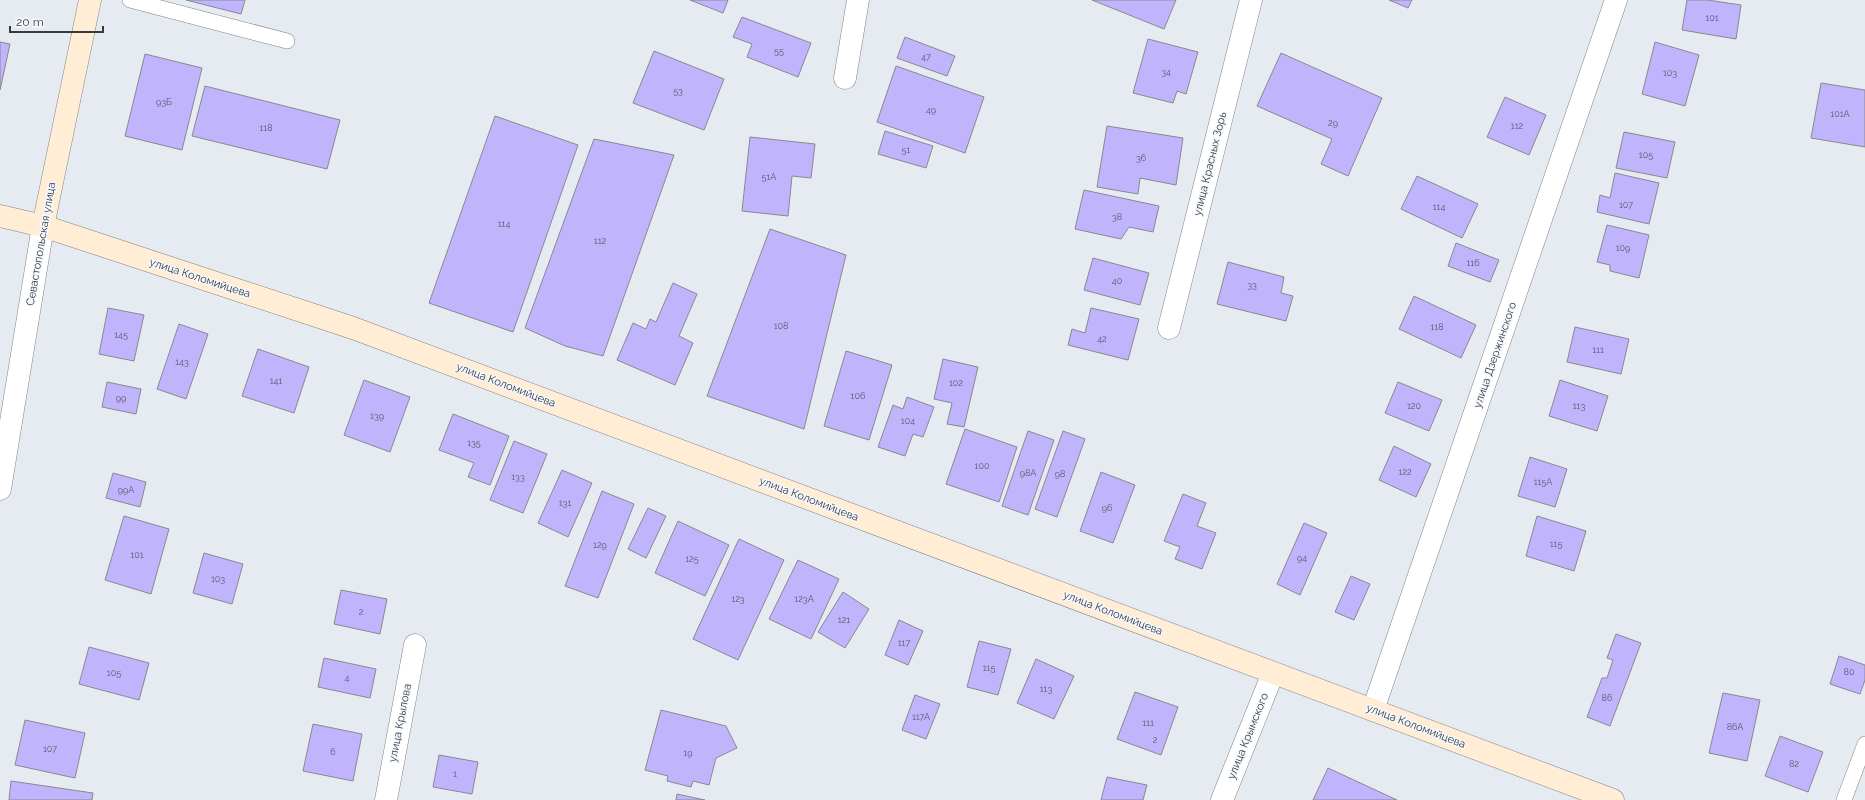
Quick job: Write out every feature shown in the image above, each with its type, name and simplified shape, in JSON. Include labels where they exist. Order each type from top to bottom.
[{"type":"main road","name":"Севастопольская улица","points":[[42,226],[90,0]]},
{"type":"main road","name":"улица Коломийцева","points":[[0,216],[42,226],[353,328],[1613,800]]},
{"type":"street","points":[[845,78],[858,0]]},
{"type":"street","name":"улица Красных Зорь","points":[[1169,328],[1251,0]]},
{"type":"street","name":"улица Дзержинского","points":[[1373,710],[1616,0]]},
{"type":"street","name":"Севастопольская улица","points":[[0,489],[42,226]]},
{"type":"street","name":"улица Крылова","points":[[386,800],[415,645]]},
{"type":"street","name":"улица Крымского","points":[[1222,800],[1273,673]]},
{"type":"lane","points":[[130,0],[287,41]]},
{"type":"lane","points":[[1844,800],[1865,744]]},
{"type":"building","points":[[186,0],[245,0],[241,14]]},
{"type":"building","points":[[690,0],[728,0],[723,13]]},
{"type":"building","points":[[1092,0],[1176,0],[1164,29]]},
{"type":"building","points":[[1389,0],[1412,0],[1408,8]]},
{"type":"building","points":[[1687,0],[1708,0],[1741,5],[1736,39],[1682,30]]},
{"type":"building","points":[[742,17],[811,43],[798,77],[747,57],[752,44],[733,37]]},
{"type":"building","points":[[905,37],[955,56],[947,76],[897,58]]},
{"type":"building","points":[[1148,39],[1198,52],[1186,94],[1177,91],[1173,103],[1133,93]]},
{"type":"building","points":[[0,42],[10,44],[0,90]]},
{"type":"building","points":[[1655,42],[1699,55],[1685,106],[1642,94]]},
{"type":"building","points":[[654,51],[724,79],[704,130],[633,103]]},
{"type":"building","points":[[1281,53],[1382,98],[1348,176],[1321,164],[1332,139],[1257,106]]},
{"type":"building","points":[[145,54],[202,68],[182,150],[125,136]]},
{"type":"building","points":[[896,66],[984,97],[965,153],[877,122]]},
{"type":"building","points":[[1821,83],[1865,90],[1865,147],[1811,138]]},
{"type":"building","points":[[205,86],[340,120],[327,169],[192,136]]},
{"type":"building","points":[[1505,97],[1546,115],[1529,155],[1487,137]]},
{"type":"building","points":[[495,116],[578,145],[513,332],[429,303]]},
{"type":"building","points":[[1107,126],[1183,138],[1176,185],[1140,178],[1138,194],[1097,187]]},
{"type":"building","points":[[885,131],[933,146],[926,168],[878,154]]},
{"type":"building","points":[[1624,132],[1675,142],[1667,178],[1616,168]]},
{"type":"building","points":[[750,137],[815,144],[811,178],[792,176],[788,216],[742,211]]},
{"type":"building","points":[[594,139],[674,155],[603,356],[565,346],[525,328]]},
{"type":"building","points":[[1615,173],[1659,183],[1649,224],[1597,212],[1600,195],[1610,198]]},
{"type":"building","points":[[1417,176],[1478,204],[1462,238],[1401,209]]},
{"type":"building","points":[[1084,190],[1159,206],[1153,232],[1129,227],[1121,239],[1075,229]]},
{"type":"building","points":[[1607,225],[1649,235],[1639,278],[1610,271],[1610,265],[1597,262]]},
{"type":"building","points":[[770,229],[846,255],[804,429],[707,396]]},
{"type":"building","points":[[1456,243],[1499,260],[1490,282],[1448,266]]},
{"type":"building","points":[[1093,258],[1149,273],[1140,305],[1084,290]]},
{"type":"building","points":[[1228,262],[1284,277],[1281,293],[1293,296],[1286,321],[1217,304]]},
{"type":"building","points":[[673,283],[697,294],[679,336],[693,343],[675,385],[617,360],[633,323],[646,329],[650,319],[656,322]]},
{"type":"building","points":[[1414,296],[1476,325],[1461,358],[1399,329]]},
{"type":"building","points":[[108,308],[144,315],[134,361],[99,354]]},
{"type":"building","points":[[1091,308],[1139,319],[1128,360],[1068,345],[1072,329],[1085,333]]},
{"type":"building","points":[[179,324],[208,334],[186,399],[157,389]]},
{"type":"building","points":[[1575,327],[1629,339],[1621,374],[1567,362]]},
{"type":"building","points":[[258,349],[309,367],[294,413],[242,396]]},
{"type":"building","points":[[846,351],[892,365],[869,440],[824,426]]},
{"type":"building","points":[[943,359],[978,367],[964,427],[947,424],[952,403],[934,399]]},
{"type":"building","points":[[364,380],[410,397],[390,452],[344,435]]},
{"type":"building","points":[[1560,380],[1608,396],[1597,431],[1549,416]]},
{"type":"building","points":[[107,382],[141,389],[136,414],[102,407]]},
{"type":"building","points":[[1398,382],[1442,400],[1429,431],[1385,413]]},
{"type":"building","points":[[907,397],[934,407],[923,437],[913,434],[905,456],[878,447],[893,405],[903,409]]},
{"type":"building","points":[[453,414],[509,436],[490,485],[468,477],[474,463],[439,450]]},
{"type":"building","points":[[965,429],[1017,447],[999,502],[946,484]]},
{"type":"building","points":[[1028,431],[1054,440],[1028,515],[1002,506]]},
{"type":"building","points":[[1063,431],[1085,439],[1057,517],[1035,509]]},
{"type":"building","points":[[514,441],[547,454],[523,513],[490,500]]},
{"type":"building","points":[[1394,446],[1431,464],[1416,497],[1379,480]]},
{"type":"building","points":[[1530,457],[1567,469],[1555,507],[1518,496]]},
{"type":"building","points":[[562,470],[592,483],[568,537],[538,523]]},
{"type":"building","points":[[1101,472],[1135,485],[1113,543],[1080,531]]},
{"type":"building","points":[[113,473],[146,482],[140,507],[106,498]]},
{"type":"building","points":[[602,491],[634,504],[598,598],[565,586]]},
{"type":"building","points":[[1183,494],[1206,503],[1197,526],[1216,533],[1202,569],[1175,559],[1180,547],[1164,541]]},
{"type":"building","points":[[648,508],[666,516],[646,558],[628,549]]},
{"type":"building","points":[[124,516],[169,529],[151,594],[105,580]]},
{"type":"building","points":[[1537,516],[1586,531],[1574,571],[1526,556]]},
{"type":"building","points":[[678,521],[729,545],[705,596],[655,573]]},
{"type":"building","points":[[1304,523],[1327,533],[1300,595],[1277,584]]},
{"type":"building","points":[[739,539],[784,560],[738,660],[693,639]]},
{"type":"building","points":[[204,553],[243,564],[232,604],[193,593]]},
{"type":"building","points":[[798,560],[839,579],[811,639],[769,619]]},
{"type":"building","points":[[1351,576],[1370,584],[1354,620],[1335,612]]},
{"type":"building","points":[[341,590],[387,599],[380,634],[334,624]]},
{"type":"building","points":[[843,592],[869,609],[845,648],[818,632]]},
{"type":"building","points":[[899,620],[923,631],[908,665],[885,655]]},
{"type":"building","points":[[1616,634],[1641,643],[1610,726],[1587,717],[1602,678],[1607,678],[1613,660],[1607,658]]},
{"type":"building","points":[[979,641],[1011,649],[998,695],[967,687]]},
{"type":"building","points":[[89,647],[149,663],[139,700],[79,684]]},
{"type":"building","points":[[1839,656],[1865,665],[1865,680],[1860,694],[1830,684]]},
{"type":"building","points":[[324,658],[376,669],[370,698],[318,687]]},
{"type":"building","points":[[1036,659],[1074,676],[1054,719],[1017,703]]},
{"type":"building","points":[[1135,692],[1178,707],[1161,755],[1117,739]]},
{"type":"building","points":[[1723,693],[1760,700],[1747,761],[1709,753]]},
{"type":"building","points":[[915,695],[940,704],[926,739],[902,730]]},
{"type":"building","points":[[661,710],[726,726],[737,748],[716,758],[709,785],[693,781],[691,787],[667,781],[668,776],[645,770]]},
{"type":"building","points":[[25,720],[85,733],[75,778],[15,765]]},
{"type":"building","points":[[313,724],[362,734],[353,781],[303,771]]},
{"type":"building","points":[[1780,736],[1823,752],[1808,792],[1765,776]]},
{"type":"building","points":[[439,755],[478,762],[472,794],[433,787]]},
{"type":"building","points":[[1328,768],[1397,800],[1313,800]]},
{"type":"building","points":[[1107,777],[1147,785],[1143,800],[1101,800]]},
{"type":"building","points":[[11,781],[93,793],[92,800],[9,800]]},
{"type":"building","points":[[677,794],[705,800],[676,800]]}]
